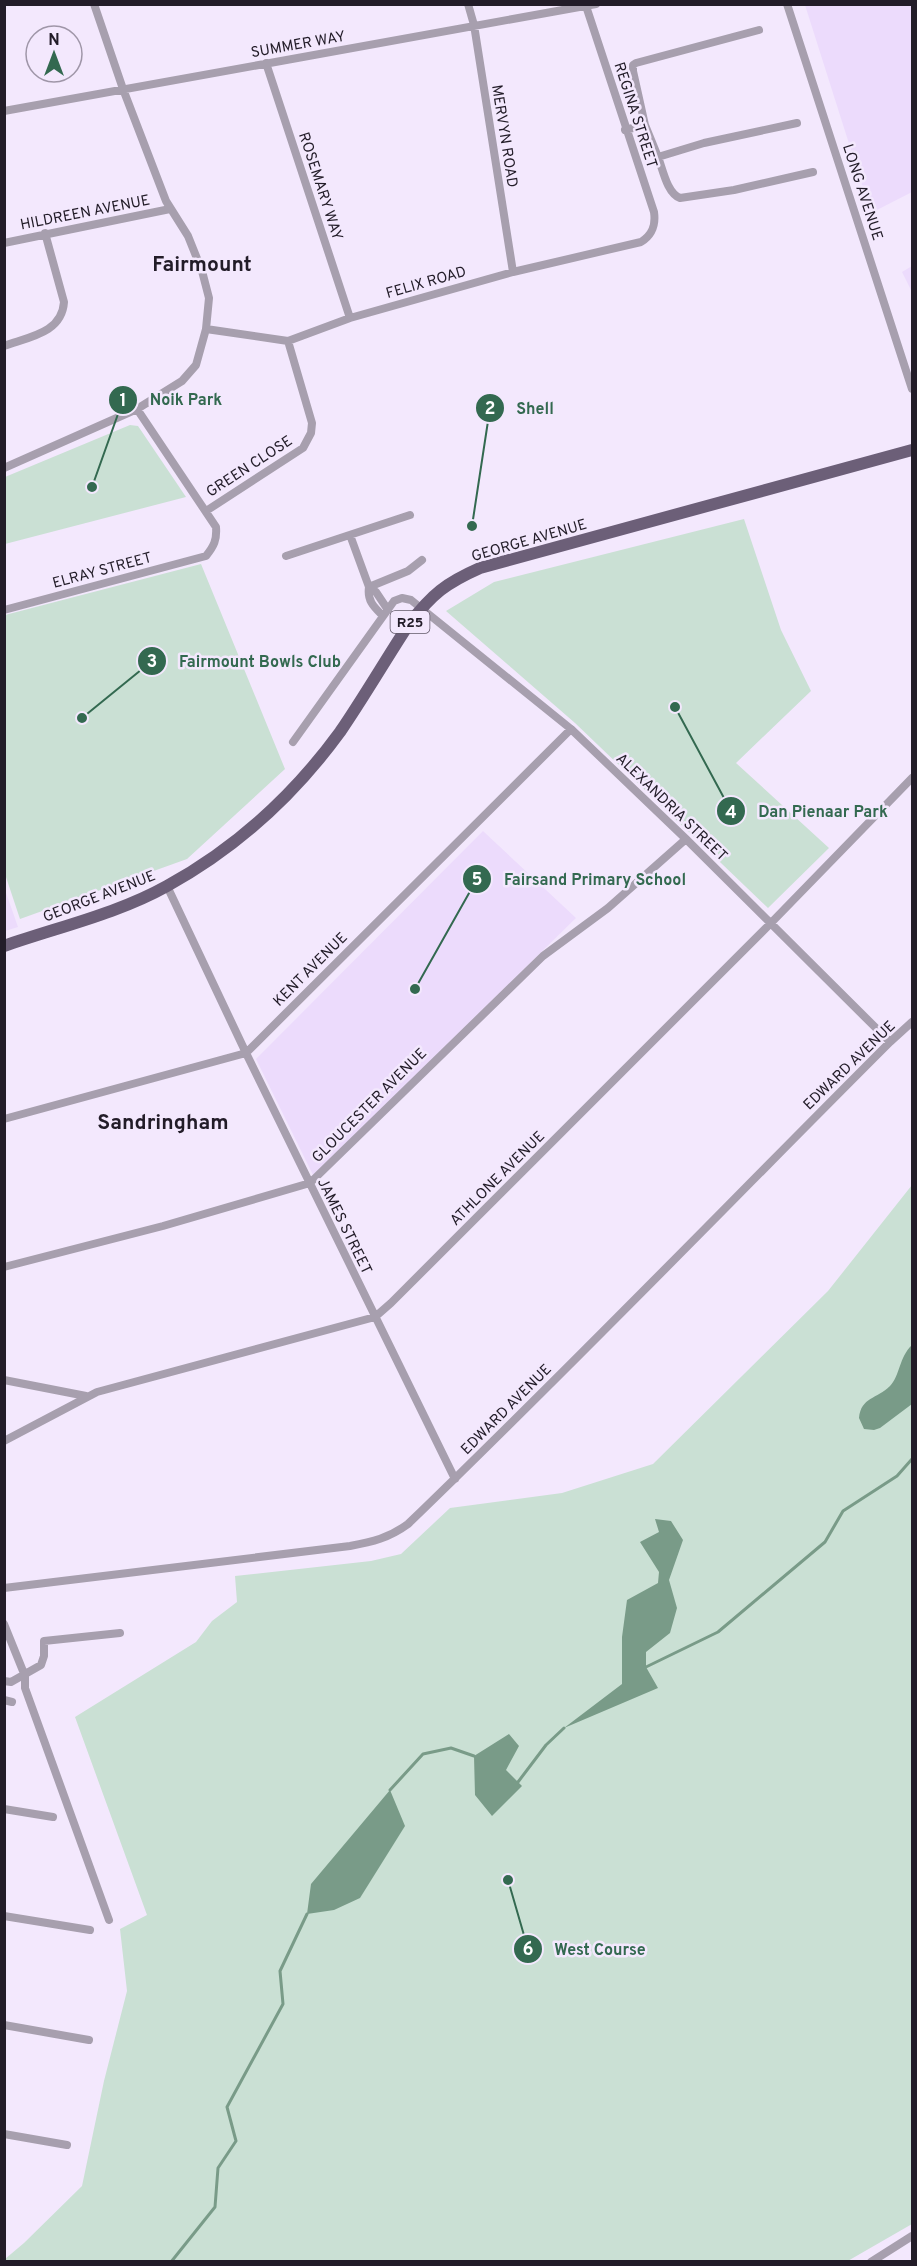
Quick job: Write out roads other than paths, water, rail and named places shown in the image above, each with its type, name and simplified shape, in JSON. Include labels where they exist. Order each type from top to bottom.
[{"type":"main road","name":"GEORGE AVENUE","points":[[4,946],[99,915],[167,886],[227,847],[281,802],[304,777],[340,731],[421,608],[437,591],[456,579],[480,568],[912,451]]},
{"type":"street","points":[[4,455],[7,467],[137,409],[182,381],[193,370],[200,358],[206,329],[209,298],[202,271],[188,236],[170,209],[123,89],[94,4]]},
{"type":"street","name":"MERVYN ROAD","points":[[468,4],[474,25],[513,272]]},
{"type":"street","points":[[534,4],[536,15]]},
{"type":"street","name":"SUMMER WAY","points":[[4,111],[596,4]]},
{"type":"street","name":"LONG AVENUE","points":[[788,4],[912,389]]},
{"type":"street","name":"REGINA STREET","points":[[586,6],[654,212],[654,226],[651,233]]},
{"type":"street","points":[[759,30],[633,65],[645,125],[673,193],[680,198],[748,187],[813,172]]},
{"type":"street","name":"ROSEMARY WAY","points":[[266,63],[350,318]]},
{"type":"street","points":[[658,158],[716,140],[797,123]]},
{"type":"street","points":[[626,130],[645,125]]},
{"type":"street","name":"HILDREEN AVENUE","points":[[4,243],[170,209]]},
{"type":"street","points":[[4,346],[54,326],[64,311],[64,302],[45,233]]},
{"type":"street","name":"FELIX ROAD","points":[[206,329],[288,341],[350,318],[513,272],[641,243],[651,233]]},
{"type":"street","name":"GREEN CLOSE","points":[[206,510],[303,448],[309,440],[312,423],[288,341]]},
{"type":"street","name":"GREEN CLOSE","points":[[137,409],[216,527],[217,536],[214,545],[206,556]]},
{"type":"street","points":[[286,556],[410,515]]},
{"type":"street","points":[[350,535],[369,587],[368,595],[371,604],[386,613]]},
{"type":"street","name":"ELRAY STREET","points":[[4,610],[206,556]]},
{"type":"street","points":[[369,587],[399,576],[422,560]]},
{"type":"street","points":[[293,742],[394,601],[402,598],[411,600],[421,608]]},
{"type":"street","name":"ALEXANDRIA STREET","points":[[421,608],[571,729],[686,839],[890,1042]]},
{"type":"street","name":"KENT AVENUE","points":[[4,1119],[246,1053],[571,729]]},
{"type":"street","name":"ATHLONE AVENUE","points":[[4,1441],[86,1396],[375,1317],[770,924],[912,778]]},
{"type":"street","name":"GLOUCESTER AVENUE","points":[[4,1267],[163,1226],[309,1183],[543,956],[608,908],[686,839]]},
{"type":"street","name":"JAMES STREET","points":[[167,886],[309,1183],[455,1479]]},
{"type":"street","name":"EDWARD AVENUE","points":[[4,1588],[379,1540],[394,1534],[408,1524],[455,1479],[912,1022]]},
{"type":"street","points":[[4,1380],[86,1396]]},
{"type":"street","points":[[4,1624],[25,1676],[25,1688],[109,1920]]},
{"type":"street","points":[[4,1681],[11,1682],[25,1676],[43,1662],[44,1641],[120,1633]]},
{"type":"street","points":[[4,1809],[53,1817]]},
{"type":"street","points":[[4,1916],[90,1930]]},
{"type":"street","points":[[4,2025],[89,2040]]},
{"type":"street","points":[[4,2134],[68,2145]]},
{"type":"street","points":[[872,2262],[912,2236]]},
{"type":"waterway","points":[[646,1667],[718,1632],[825,1542],[843,1511],[897,1476],[912,1459]]},
{"type":"waterway","points":[[518,1782],[546,1745],[564,1728]]},
{"type":"waterway","points":[[390,1790],[423,1754],[451,1748],[474,1756]]},
{"type":"waterway","points":[[171,2262],[215,2207],[218,2168],[236,2141],[227,2107],[283,2004],[280,1971],[307,1914]]},
{"type":"place","name":"Noik Park","points":[[92,487]]},
{"type":"place","name":"Shell","points":[[472,526]]},
{"type":"place","name":"Dan Pienaar Park","points":[[675,707]]},
{"type":"place","name":"Fairmount Bowls Club","points":[[82,718]]},
{"type":"place","name":"Fairsand Primary School","points":[[415,989]]},
{"type":"place","name":"West Course","points":[[508,1880]]},
{"type":"district","name":"Fairmount","points":[[202,264]]},
{"type":"district","name":"Sandringham","points":[[163,1122]]}]
